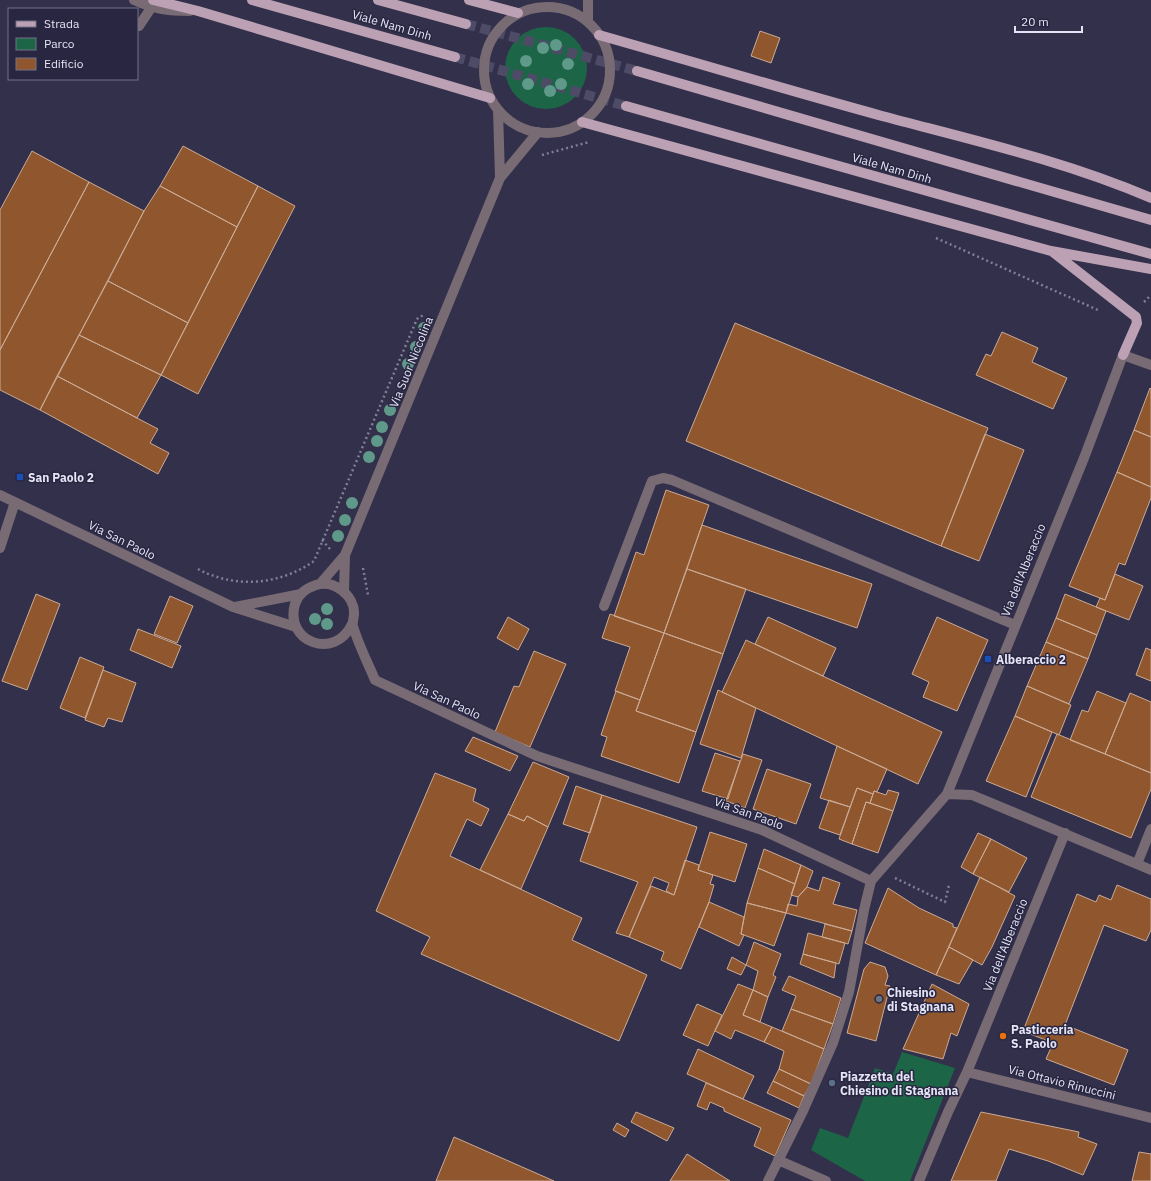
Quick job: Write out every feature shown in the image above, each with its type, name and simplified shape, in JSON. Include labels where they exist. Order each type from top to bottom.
[{"type":"main road","name":"Viale Nam Dinh","points":[[252,0],[455,57]]},
{"type":"main road","name":"Viale Nam Dinh","points":[[378,0],[466,24]]},
{"type":"main road","points":[[469,0],[518,13]]},
{"type":"main road","points":[[152,4],[198,11],[490,98]]},
{"type":"main road","points":[[599,35],[842,105],[1028,155],[1113,182],[1151,198]]},
{"type":"main road","name":"Viale Nam Dinh","points":[[637,71],[1151,220]]},
{"type":"main road","name":"Viale Nam Dinh","points":[[626,106],[1151,254]]},
{"type":"main road","points":[[582,122],[1051,251],[1151,269]]},
{"type":"main road","points":[[1051,251],[1132,314],[1137,323],[1123,355]]},
{"type":"street","points":[[134,0],[152,4],[139,26]]},
{"type":"street","points":[[531,8],[540,0]]},
{"type":"street","points":[[588,0],[588,22]]},
{"type":"street","points":[[546,6],[562,8],[576,14],[588,22],[599,35],[606,50],[609,66],[608,82],[603,98],[594,111],[582,122],[561,131],[538,132],[523,128],[510,121],[498,110],[490,98],[485,82],[484,66],[487,50],[494,35],[505,22],[518,13],[531,8],[546,6]]},
{"type":"street","points":[[498,110],[500,178]]},
{"type":"street","points":[[500,178],[538,132]]},
{"type":"street","name":"Via Suor Niccolina","points":[[320,584],[345,555],[500,178]]},
{"type":"street","points":[[1123,355],[1151,364]]},
{"type":"street","name":"Via dell'Alberaccio","points":[[871,881],[947,794],[1015,624],[1084,458],[1123,355]]},
{"type":"street","points":[[604,606],[652,481],[663,478],[680,483],[1015,624]]},
{"type":"street","name":"Via San Paolo","points":[[0,495],[233,607],[296,627],[302,636],[311,642],[322,645],[332,644],[342,639],[352,624],[354,614],[352,603],[344,591]]},
{"type":"street","points":[[0,548],[15,502]]},
{"type":"street","name":"Via Suor Niccolina","points":[[344,591],[345,555]]},
{"type":"street","points":[[296,627],[293,614],[295,603],[301,594],[309,587],[320,584],[335,586],[344,591]]},
{"type":"street","points":[[233,607],[301,594]]},
{"type":"street","name":"Via San Paolo","points":[[352,624],[375,680],[537,756],[762,830],[871,881]]},
{"type":"street","points":[[947,794],[972,795],[1151,870]]},
{"type":"street","points":[[1137,864],[1151,830]]},
{"type":"street","name":"Via dell'Alberaccio","points":[[919,1181],[948,1112],[967,1072],[1065,833]]},
{"type":"street","points":[[768,1181],[814,1087],[833,1043],[843,1012],[871,881]]},
{"type":"street","name":"Via Ottavio Rinuccini","points":[[967,1072],[1151,1118]]},
{"type":"street","points":[[778,1160],[826,1181]]},
{"type":"path","points":[[536,157],[591,141]]},
{"type":"path","points":[[932,236],[1100,311]]},
{"type":"path","points":[[1132,314],[1151,295]]},
{"type":"path","points":[[198,569],[211,576],[236,581],[266,582],[301,570],[314,561],[417,318],[427,312]]},
{"type":"path","points":[[362,566],[369,603]]},
{"type":"path","points":[[880,870],[945,902],[949,885]]},
{"type":"green space","points":[[538,27],[554,27],[569,34],[580,45],[587,60],[587,76],[584,84],[575,97],[562,106],[554,109],[538,109],[523,102],[512,91],[505,76],[505,60],[512,45],[523,34]]},
{"type":"green space","points":[[902,1052],[955,1068],[910,1181],[865,1181],[811,1150],[820,1128],[848,1138],[875,1068],[893,1074]]},
{"type":"building","points":[[760,31],[780,38],[771,63],[751,56]]},
{"type":"building","points":[[183,146],[258,186],[237,227],[160,186]]},
{"type":"building","points":[[32,151],[89,182],[0,350],[0,210]]},
{"type":"building","points":[[89,182],[144,211],[40,410],[0,390],[0,350]]},
{"type":"building","points":[[160,186],[237,227],[188,323],[108,281],[144,211]]},
{"type":"building","points":[[258,186],[295,206],[198,394],[161,375]]},
{"type":"building","points":[[108,281],[188,323],[161,375],[79,335]]},
{"type":"building","points":[[735,323],[988,428],[941,546],[686,441]]},
{"type":"building","points":[[1002,332],[1038,348],[1032,362],[1067,378],[1053,409],[976,375],[986,354],[991,356]]},
{"type":"building","points":[[79,335],[161,375],[137,418],[57,376]]},
{"type":"building","points":[[57,376],[158,429],[150,443],[169,453],[158,474],[40,410]]},
{"type":"building","points":[[1150,388],[1151,389],[1151,437],[1134,430]]},
{"type":"building","points":[[1134,430],[1151,437],[1151,487],[1117,472]]},
{"type":"building","points":[[985,434],[1024,450],[979,561],[941,546]]},
{"type":"building","points":[[1117,472],[1151,487],[1151,498],[1125,565],[1119,563],[1105,600],[1069,586]]},
{"type":"building","points":[[666,490],[709,505],[664,633],[614,616],[636,552],[644,555]]},
{"type":"building","points":[[702,525],[872,584],[857,628],[687,569]]},
{"type":"building","points":[[687,569],[746,589],[723,654],[664,633]]},
{"type":"building","points":[[1115,574],[1143,586],[1129,620],[1096,607],[1100,598],[1105,600]]},
{"type":"building","points":[[36,594],[60,604],[27,690],[2,681]]},
{"type":"building","points":[[1065,594],[1106,611],[1097,635],[1056,618]]},
{"type":"building","points":[[170,596],[193,606],[177,643],[154,634]]},
{"type":"building","points":[[610,614],[664,633],[640,700],[615,691],[630,647],[602,638]]},
{"type":"building","points":[[508,617],[529,629],[518,650],[497,638]]},
{"type":"building","points":[[768,617],[836,648],[823,676],[755,644]]},
{"type":"building","points":[[937,617],[988,640],[957,711],[923,697],[929,682],[912,674]]},
{"type":"building","points":[[1056,618],[1097,635],[1088,659],[1046,642]]},
{"type":"building","points":[[138,629],[181,646],[172,668],[130,650]]},
{"type":"building","points":[[664,633],[723,654],[696,732],[636,711]]},
{"type":"building","points":[[746,640],[942,732],[918,784],[722,692]]},
{"type":"building","points":[[1046,642],[1088,659],[1069,704],[1027,686]]},
{"type":"building","points":[[1146,648],[1151,650],[1151,681],[1136,675]]},
{"type":"building","points":[[534,651],[566,664],[530,747],[495,732],[514,686],[519,687]]},
{"type":"building","points":[[80,657],[104,667],[85,718],[60,708]]},
{"type":"building","points":[[103,670],[136,683],[122,722],[108,718],[104,727],[85,720]]},
{"type":"building","points":[[1027,686],[1071,705],[1059,735],[1015,716]]},
{"type":"building","points":[[718,690],[756,708],[741,758],[700,744]]},
{"type":"building","points":[[616,691],[640,700],[636,711],[696,732],[679,783],[601,756],[607,737],[601,735]]},
{"type":"building","points":[[1097,691],[1126,703],[1105,754],[1070,740],[1082,710],[1088,712]]},
{"type":"building","points":[[1130,693],[1151,702],[1151,773],[1105,754]]},
{"type":"building","points":[[1015,716],[1052,732],[1026,797],[986,781]]},
{"type":"building","points":[[1057,734],[1151,773],[1151,789],[1131,838],[1031,797]]},
{"type":"building","points":[[473,737],[518,756],[510,771],[465,751]]},
{"type":"building","points":[[837,746],[887,769],[877,792],[874,791],[873,794],[857,788],[850,807],[820,798]]},
{"type":"building","points":[[715,753],[740,761],[728,799],[702,791]]},
{"type":"building","points":[[743,754],[762,760],[745,808],[726,801]]},
{"type":"building","points":[[533,762],[569,777],[548,827],[527,816],[524,821],[508,814]]},
{"type":"building","points":[[767,769],[811,784],[796,824],[753,809]]},
{"type":"building","points":[[435,773],[476,789],[473,801],[489,809],[481,826],[467,819],[450,856],[582,918],[572,940],[647,975],[619,1041],[421,954],[430,937],[376,911]]},
{"type":"building","points":[[576,786],[602,795],[590,833],[563,824]]},
{"type":"building","points":[[857,788],[873,794],[870,803],[866,802],[852,844],[839,839]]},
{"type":"building","points":[[888,790],[899,793],[893,811],[870,803],[874,791],[886,795]]},
{"type":"building","points":[[602,795],[697,827],[674,895],[666,891],[669,883],[654,877],[629,937],[616,933],[638,882],[580,861]]},
{"type":"building","points":[[829,800],[850,807],[840,835],[819,828]]},
{"type":"building","points":[[866,802],[893,811],[878,853],[852,844]]},
{"type":"building","points":[[508,814],[524,821],[527,816],[548,827],[521,889],[480,870]]},
{"type":"building","points":[[710,832],[747,844],[735,882],[698,870]]},
{"type":"building","points":[[978,833],[991,839],[973,874],[961,867]]},
{"type":"building","points":[[991,839],[1027,858],[1009,892],[973,874]]},
{"type":"building","points":[[764,849],[801,865],[795,884],[758,868]]},
{"type":"building","points":[[685,860],[699,865],[698,870],[713,875],[710,884],[714,885],[709,902],[681,969],[661,960],[664,952],[629,937],[651,886],[674,895]]},
{"type":"building","points":[[801,865],[813,871],[807,887],[798,897],[791,895]]},
{"type":"building","points":[[758,868],[795,884],[786,913],[747,903]]},
{"type":"building","points":[[823,877],[840,883],[833,904],[857,910],[852,931],[786,913],[788,904],[797,906],[798,897],[807,887],[819,891]]},
{"type":"building","points":[[980,877],[1015,896],[992,947],[982,965],[949,947]]},
{"type":"building","points":[[1117,885],[1151,899],[1151,930],[1146,941],[1104,925],[1065,1025],[1128,1050],[1114,1085],[1046,1059],[1053,1043],[1023,1031],[1077,894],[1096,902],[1099,895],[1111,900]]},
{"type":"building","points":[[888,888],[919,908],[953,924],[953,927],[957,928],[936,975],[865,943]]},
{"type":"building","points":[[709,902],[744,917],[741,934],[744,935],[739,946],[699,927]]},
{"type":"building","points":[[747,903],[786,913],[774,946],[741,934]]},
{"type":"building","points":[[825,924],[852,931],[848,944],[822,937]]},
{"type":"building","points":[[808,933],[845,943],[839,964],[803,954]]},
{"type":"building","points":[[754,942],[781,954],[773,975],[776,977],[768,997],[753,990],[758,971],[746,965]]},
{"type":"building","points":[[949,947],[973,960],[959,984],[936,975]]},
{"type":"building","points":[[803,954],[836,963],[834,978],[800,964]]},
{"type":"building","points":[[732,957],[746,965],[741,975],[727,969]]},
{"type":"building","points":[[870,962],[885,967],[888,976],[885,985],[890,986],[876,1041],[847,1033],[864,969]]},
{"type":"building","points":[[789,976],[841,998],[833,1024],[791,1009],[796,996],[782,990]]},
{"type":"building","points":[[738,984],[753,990],[743,1015],[772,1027],[764,1042],[735,1030],[731,1039],[715,1031]]},
{"type":"building","points":[[932,984],[969,1004],[957,1036],[951,1033],[943,1059],[903,1049]]},
{"type":"building","points":[[753,990],[768,997],[760,1022],[743,1015]]},
{"type":"building","points":[[697,1004],[722,1015],[708,1046],[683,1035]]},
{"type":"building","points":[[791,1009],[833,1024],[824,1049],[782,1031]]},
{"type":"building","points":[[772,1027],[824,1049],[811,1084],[779,1069],[784,1051],[764,1042]]},
{"type":"building","points":[[698,1049],[754,1076],[743,1099],[687,1074]]},
{"type":"building","points":[[779,1069],[811,1084],[804,1096],[773,1081]]},
{"type":"building","points":[[773,1081],[804,1096],[799,1108],[767,1093]]},
{"type":"building","points":[[706,1083],[791,1120],[775,1156],[754,1146],[761,1128],[724,1111],[724,1108],[710,1102],[707,1110],[697,1106]]},
{"type":"building","points":[[636,1112],[674,1128],[667,1141],[631,1122]]},
{"type":"building","points":[[981,1112],[1079,1132],[1078,1137],[1097,1144],[1083,1175],[1048,1161],[1009,1149],[996,1181],[951,1181]]},
{"type":"building","points":[[617,1123],[629,1130],[625,1137],[613,1130]]},
{"type":"building","points":[[454,1137],[554,1181],[436,1181]]},
{"type":"building","points":[[1139,1152],[1151,1154],[1151,1181],[1132,1181]]},
{"type":"building","points":[[687,1154],[730,1181],[670,1181]]},
{"type":"tunnel","points":[[466,24],[637,71]]},
{"type":"tunnel","points":[[455,57],[626,106]]},
{"type":"place","name":"San Paolo 2","points":[[20,477]]},
{"type":"place","name":"Alberaccio 2","points":[[988,659]]},
{"type":"place","name":"Chiesino di Stagnana","points":[[879,999]]},
{"type":"place","name":"Pasticceria S. Paolo","points":[[1003,1036]]},
{"type":"place","name":"Piazzetta del Chiesino di Stagnana","points":[[832,1083]]}]
